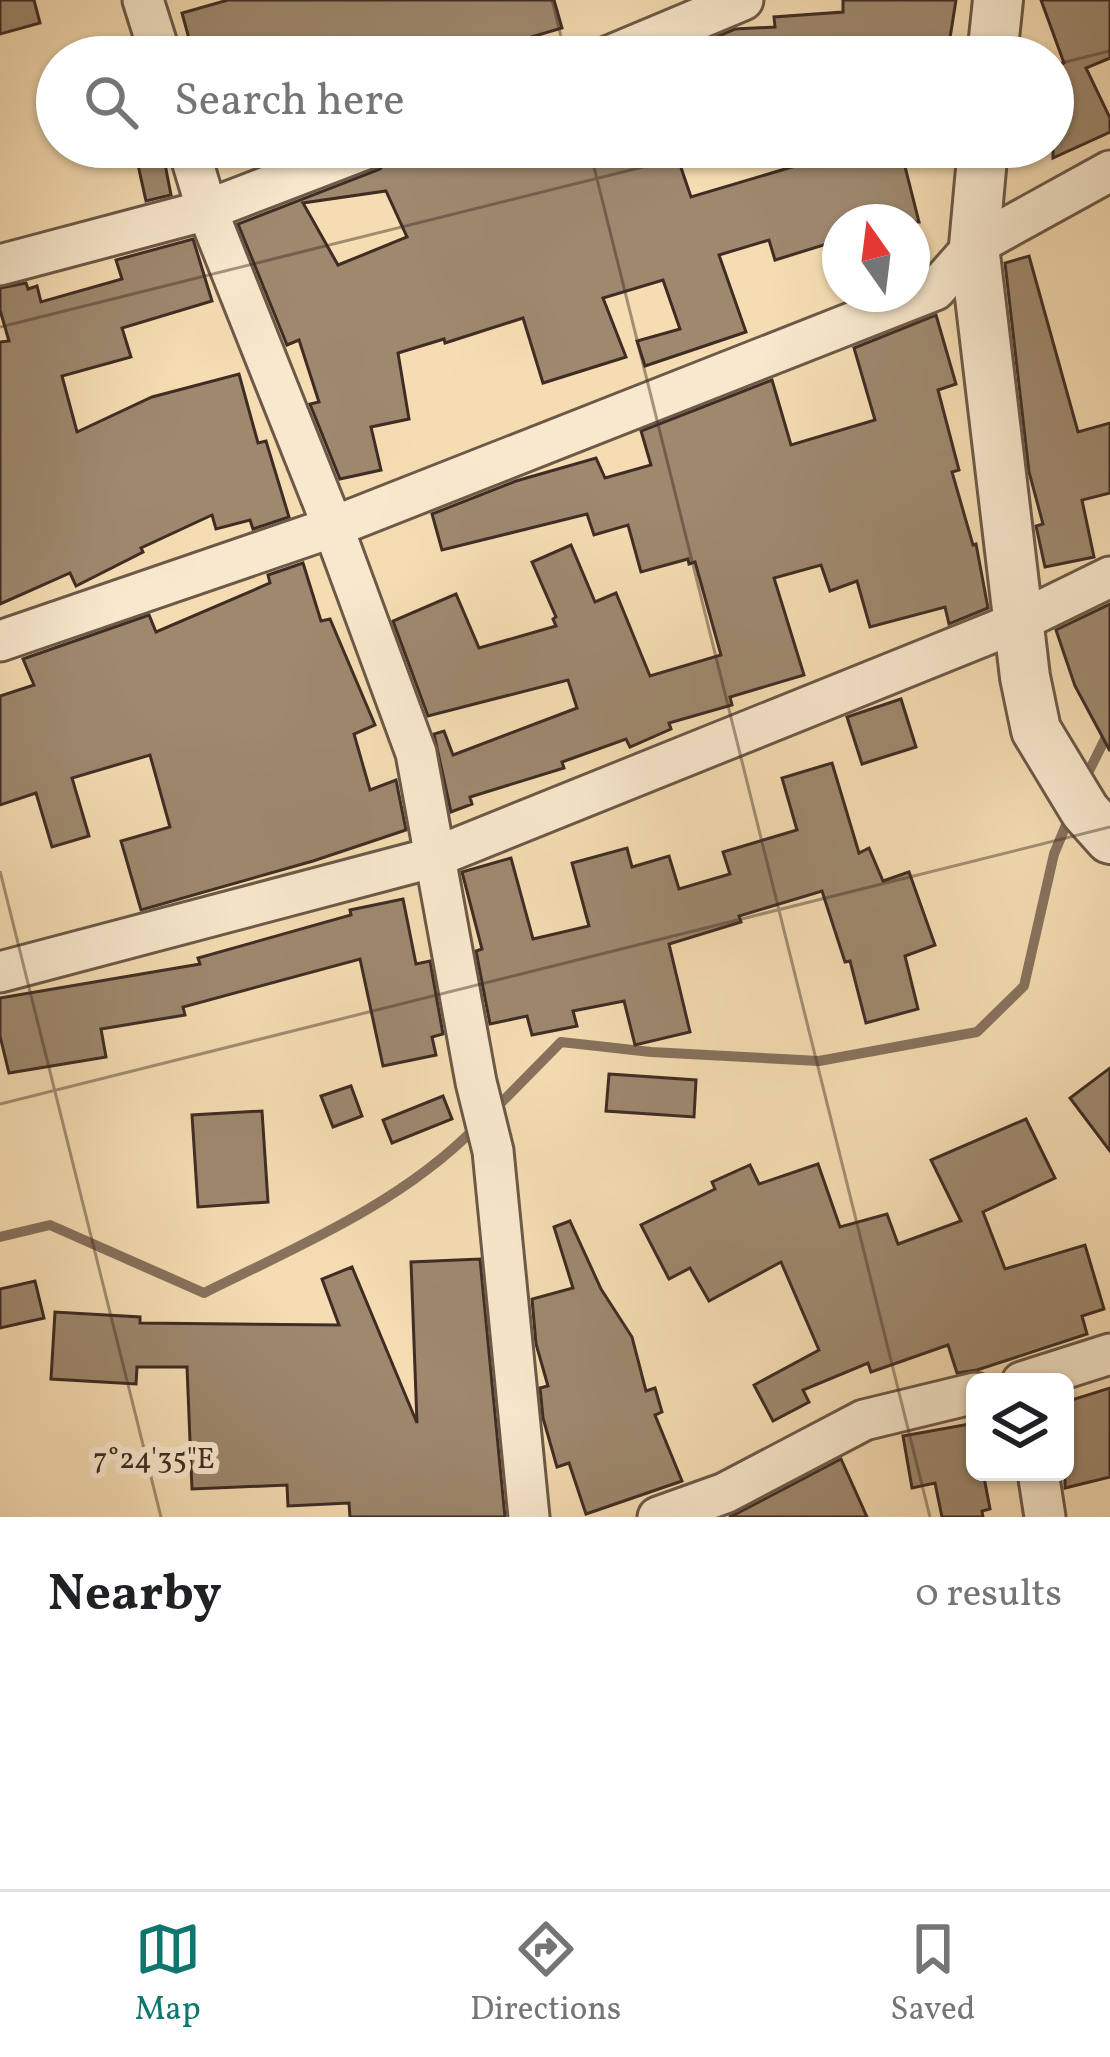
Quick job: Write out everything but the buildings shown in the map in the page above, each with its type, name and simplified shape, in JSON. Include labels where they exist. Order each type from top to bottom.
[{"type":"street","points":[[143,0],[154,36]]},
{"type":"street","points":[[658,36],[743,0]]},
{"type":"street","points":[[994,36],[998,0]]},
{"type":"street","points":[[194,168],[416,753],[476,1082],[494,1151],[529,1517]]},
{"type":"street","points":[[0,265],[207,210],[316,168]]},
{"type":"street","points":[[981,168],[974,246],[1018,622],[1036,730],[1098,825]]},
{"type":"street","points":[[0,641],[333,527],[935,290],[974,246],[1110,171]]},
{"type":"street","points":[[0,972],[435,857],[1018,622],[1110,577]]},
{"type":"street","points":[[1051,1373],[1110,1354]]},
{"type":"street","points":[[658,1517],[729,1505],[864,1420],[966,1395]]},
{"type":"street","points":[[1039,1481],[1045,1517]]},
{"type":"waterway","points":[[1085,779],[1110,729]]},
{"type":"waterway","points":[[493,1111],[561,1042],[819,1061],[977,1032],[1024,986],[1054,854],[1071,813]]},
{"type":"waterway","points":[[0,1237],[50,1225],[204,1293],[381,1201],[475,1128]]}]
